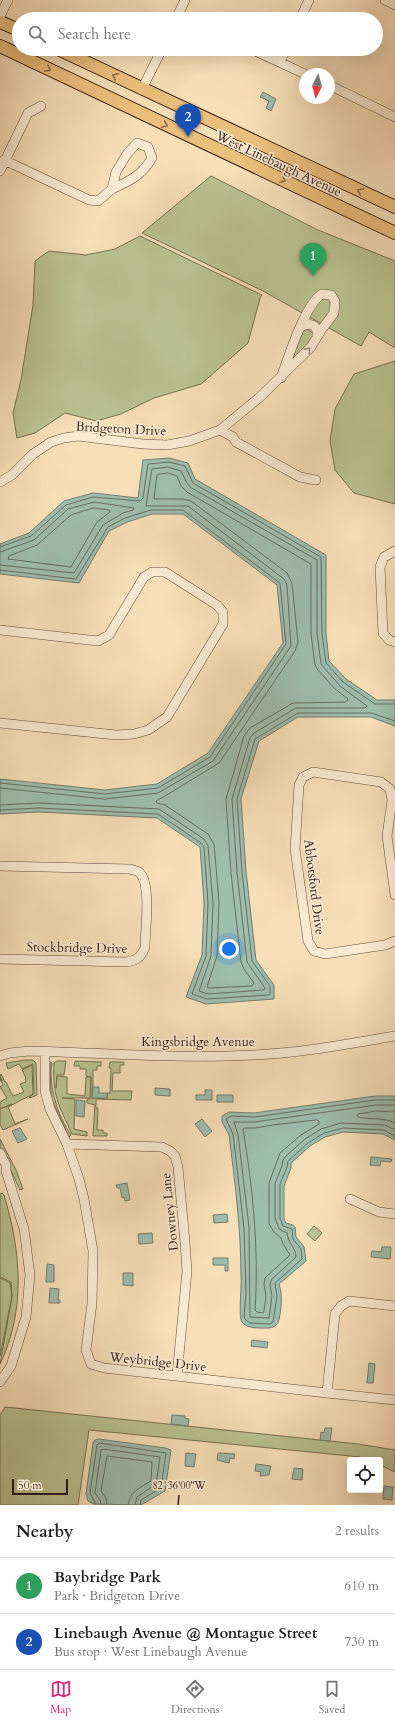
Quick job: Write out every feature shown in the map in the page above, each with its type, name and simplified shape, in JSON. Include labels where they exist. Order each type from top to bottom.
[{"type":"main road","points":[[0,22],[12,27]]},
{"type":"main road","name":"West Linebaugh Avenue","points":[[0,46],[12,52]]},
{"type":"main road","name":"West Linebaugh Avenue","points":[[21,56],[395,233]]},
{"type":"main road","name":"West Linebaugh Avenue","points":[[73,56],[395,207]]},
{"type":"street","points":[[0,16],[8,0]]},
{"type":"street","points":[[182,12],[185,0]]},
{"type":"street","points":[[303,12],[309,0]]},
{"type":"street","points":[[385,0],[395,5]]},
{"type":"street","points":[[142,89],[158,56]]},
{"type":"street","points":[[267,56],[299,71]]},
{"type":"street","points":[[280,62],[283,56]]},
{"type":"street","points":[[335,88],[395,116]]},
{"type":"street","points":[[0,171],[28,113],[41,106]]},
{"type":"street","points":[[4,160],[89,200],[98,201],[112,189],[125,183],[145,170],[152,158],[148,147],[137,143],[127,154],[116,172],[112,189]]},
{"type":"street","name":"Bridgeton Drive","points":[[0,482],[12,475],[33,454],[51,442],[64,438],[78,436],[143,444],[167,445],[189,441],[220,430],[281,378],[311,347],[335,309],[335,301],[331,296],[322,294],[316,298],[294,340],[281,378]]},
{"type":"street","points":[[301,327],[307,324],[314,326],[317,330],[317,337]]},
{"type":"street","points":[[220,430],[233,437],[236,442],[300,477],[316,480]]},
{"type":"street","points":[[395,551],[384,557],[380,567],[383,633],[389,640],[395,642]]},
{"type":"street","points":[[0,630],[98,641],[109,635],[144,577],[152,572],[165,572],[217,605],[223,612],[224,624],[167,716],[148,730],[134,734],[116,735],[0,723]]},
{"type":"street","name":"Abbotsford Drive","points":[[395,895],[387,836],[392,800],[390,789],[381,782],[374,780],[313,772],[303,777],[299,785],[295,849],[308,942],[314,950],[325,954],[385,945],[395,940]]},
{"type":"street","name":"Stockbridge Drive","points":[[0,866],[130,870],[139,872],[144,879],[147,888],[145,947],[142,954],[136,961],[0,959]]},
{"type":"street","name":"Kingsbridge Avenue","points":[[0,1056],[10,1053],[45,1052],[210,1056],[253,1055],[311,1050],[395,1036]]},
{"type":"street","name":"Weybridge Drive","points":[[45,1052],[45,1091],[50,1109],[67,1144],[84,1199],[93,1251],[92,1303],[86,1350],[87,1357],[91,1364],[97,1367],[395,1400]]},
{"type":"street","name":"Downey Lane","points":[[67,1144],[162,1147],[170,1150],[175,1156],[178,1167],[187,1270],[177,1376]]},
{"type":"street","points":[[0,1153],[6,1164],[3,1168],[24,1229],[30,1275],[26,1317],[11,1366],[0,1382]]},
{"type":"street","points":[[350,1198],[379,1212],[395,1214]]},
{"type":"street","points":[[327,1393],[335,1314],[341,1306],[349,1301],[395,1306]]},
{"type":"green space","points":[[211,176],[318,230],[395,261],[395,348],[369,332],[361,346],[263,291],[142,233]]},
{"type":"green space","points":[[140,236],[262,295],[248,343],[201,384],[154,398],[121,414],[96,421],[65,413],[35,433],[17,438],[13,413],[21,380],[33,305],[35,261],[49,251],[86,255],[115,249]]},
{"type":"green space","points":[[307,329],[313,333],[313,339],[294,360],[292,359],[303,331]]},
{"type":"green space","points":[[395,361],[395,504],[354,493],[335,470],[330,441],[335,409],[354,374]]},
{"type":"green space","points":[[33,1060],[36,1063],[37,1095],[30,1098],[29,1097],[34,1094],[33,1064],[22,1069],[19,1064],[8,1069],[6,1063]]},
{"type":"green space","points":[[57,1061],[66,1061],[64,1075],[57,1075],[56,1088],[57,1076],[67,1077],[67,1094],[85,1096],[86,1077],[91,1077],[90,1098],[62,1098],[75,1099],[74,1129],[87,1132],[87,1136],[72,1134],[60,1108],[54,1084],[54,1063]]},
{"type":"green space","points":[[75,1061],[101,1062],[101,1066],[97,1066],[97,1070],[93,1070],[93,1098],[107,1099],[107,1093],[110,1093],[110,1062],[124,1062],[124,1065],[120,1065],[120,1073],[113,1073],[112,1091],[132,1091],[131,1100],[96,1099],[96,1108],[98,1108],[97,1130],[103,1130],[103,1133],[107,1133],[107,1136],[93,1136],[95,1105],[87,1103],[87,1099],[91,1099],[91,1077],[86,1076],[86,1069],[80,1069],[80,1066],[74,1066]]},
{"type":"green space","points":[[50,1062],[52,1063],[51,1081],[55,1100],[62,1119],[71,1135],[69,1137],[51,1098]]},
{"type":"green space","points":[[32,1065],[33,1094],[8,1107],[15,1124],[28,1119],[3,1130],[0,1125],[0,1102],[7,1098],[0,1087],[3,1085],[0,1075],[1,1074],[6,1082],[13,1096],[24,1092],[20,1084],[26,1082],[26,1078],[22,1070]]},
{"type":"green space","points":[[0,1139],[16,1170],[23,1189],[20,1190],[0,1147]]},
{"type":"green space","points":[[2,1193],[4,1195],[10,1216],[14,1237],[18,1280],[14,1323],[0,1364],[12,1296],[11,1282],[0,1277],[0,1194]]},
{"type":"green space","points":[[314,1226],[322,1233],[315,1241],[307,1234]]},
{"type":"green space","points":[[0,1278],[10,1283],[12,1296],[0,1356]]},
{"type":"green space","points":[[5,1407],[358,1444],[395,1450],[395,1472],[383,1466],[383,1457],[360,1457],[89,1430],[78,1505],[0,1505],[0,1415]]},
{"type":"water","points":[[263,92],[276,99],[271,111],[266,108],[269,101],[260,97]]},
{"type":"water","points":[[169,458],[188,463],[195,479],[326,555],[326,633],[329,661],[346,679],[377,700],[395,700],[395,726],[371,717],[298,717],[259,741],[241,799],[246,871],[256,960],[274,985],[274,999],[206,1004],[186,997],[202,955],[204,903],[200,847],[157,818],[39,812],[0,814],[0,779],[105,790],[157,784],[208,753],[283,643],[277,585],[183,514],[152,514],[127,522],[109,531],[79,583],[0,574],[0,544],[29,533],[64,501],[93,493],[138,498],[143,460]]},
{"type":"water","points":[[93,1087],[99,1087],[99,1093],[107,1093],[107,1098],[92,1098]]},
{"type":"water","points":[[155,1088],[170,1089],[170,1096],[155,1095]]},
{"type":"water","points":[[205,1090],[212,1090],[212,1100],[196,1100],[196,1095],[205,1095]]},
{"type":"water","points":[[217,1095],[233,1095],[233,1102],[217,1102]]},
{"type":"water","points":[[375,1096],[395,1096],[395,1140],[383,1134],[343,1132],[325,1137],[310,1146],[291,1163],[291,1168],[284,1186],[284,1219],[286,1223],[295,1227],[296,1237],[304,1247],[306,1261],[279,1284],[281,1293],[281,1307],[279,1320],[276,1325],[268,1328],[254,1328],[247,1326],[241,1319],[241,1259],[237,1206],[229,1135],[222,1122],[222,1116],[229,1112],[254,1113]]},
{"type":"water","points":[[76,1100],[85,1101],[84,1117],[76,1116]]},
{"type":"water","points":[[202,1119],[212,1131],[205,1137],[195,1124]]},
{"type":"water","points":[[20,1128],[27,1139],[18,1143],[12,1131]]},
{"type":"water","points":[[371,1157],[392,1159],[391,1162],[381,1161],[380,1166],[370,1165]]},
{"type":"water","points":[[127,1183],[130,1200],[125,1201],[124,1197],[122,1198],[120,1188],[117,1188],[116,1185]]},
{"type":"water","points":[[227,1214],[228,1222],[214,1223],[213,1215]]},
{"type":"water","points":[[152,1233],[153,1243],[139,1244],[138,1234]]},
{"type":"water","points":[[382,1247],[391,1247],[390,1259],[371,1257],[372,1251],[381,1252]]},
{"type":"water","points":[[213,1258],[228,1258],[228,1271],[225,1271],[225,1265],[213,1265]]},
{"type":"water","points":[[47,1264],[54,1265],[54,1282],[46,1282]]},
{"type":"water","points":[[123,1273],[133,1273],[133,1286],[123,1285]]},
{"type":"water","points":[[50,1288],[59,1289],[58,1300],[60,1300],[60,1303],[49,1303]]},
{"type":"water","points":[[252,1340],[268,1342],[267,1348],[251,1346]]},
{"type":"water","points":[[369,1363],[375,1364],[373,1383],[367,1383]]},
{"type":"water","points":[[172,1415],[185,1416],[185,1418],[189,1419],[188,1426],[171,1424]]},
{"type":"water","points":[[325,1428],[332,1428],[330,1441],[320,1440],[321,1432],[324,1433]]},
{"type":"water","points":[[99,1439],[171,1450],[165,1491],[141,1505],[93,1504],[88,1501],[86,1494],[93,1443],[95,1440]]},
{"type":"water","points":[[186,1453],[196,1454],[194,1467],[185,1466]]},
{"type":"water","points":[[218,1453],[235,1454],[234,1459],[230,1458],[229,1463],[217,1460]]},
{"type":"water","points":[[256,1464],[271,1466],[269,1475],[260,1476],[261,1472],[255,1471]]},
{"type":"water","points":[[294,1468],[303,1469],[302,1480],[292,1479]]},
{"type":"water","points":[[384,1486],[393,1487],[392,1500],[383,1499]]},
{"type":"place","name":"Linebaugh Avenue @ Montague Street","points":[[188,137]]},
{"type":"place","name":"Baybridge Park","points":[[313,276]]}]
